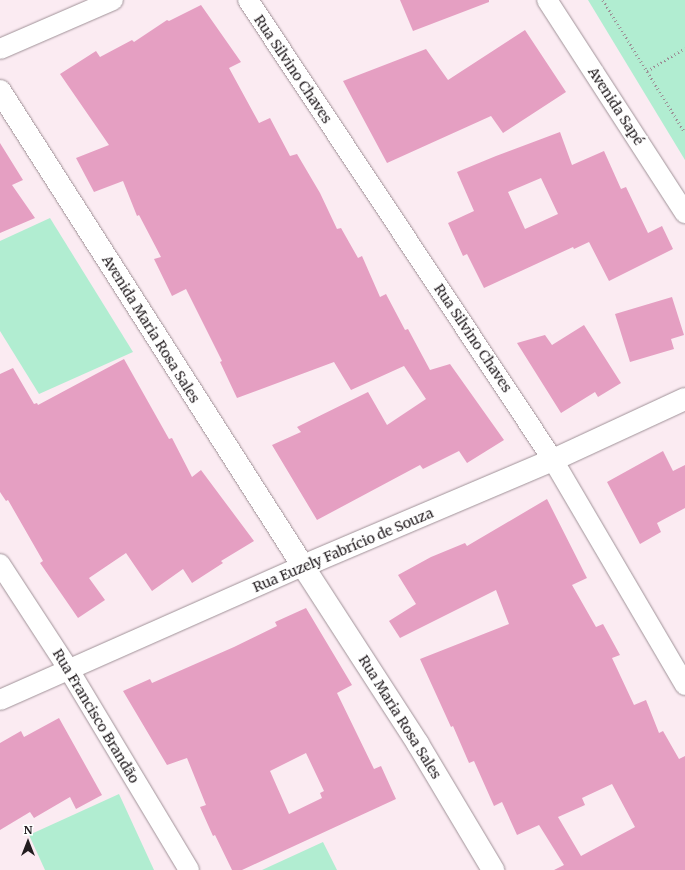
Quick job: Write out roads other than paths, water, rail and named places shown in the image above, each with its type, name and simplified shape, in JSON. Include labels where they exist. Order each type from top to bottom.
[{"type":"main road","name":"Avenida Maria Rosa Sales","points":[[0,91],[303,566]]},
{"type":"main road","name":"Rua Euzely Fabrício de Souza","points":[[303,566],[553,460],[685,399]]},
{"type":"main road","name":"Rua Maria Rosa Sales","points":[[303,566],[418,744],[493,870]]},
{"type":"street","points":[[0,48],[113,0]]},
{"type":"street","name":"Rua Silvino Chaves","points":[[248,0],[553,460],[685,685]]},
{"type":"street","name":"Avenida Sapé","points":[[547,0],[685,213]]},
{"type":"street","name":"Rua Francisco Brandão","points":[[0,564],[69,670],[189,870]]},
{"type":"street","name":"Rua Euzely Fabrício de Souza","points":[[0,700],[303,566]]}]
